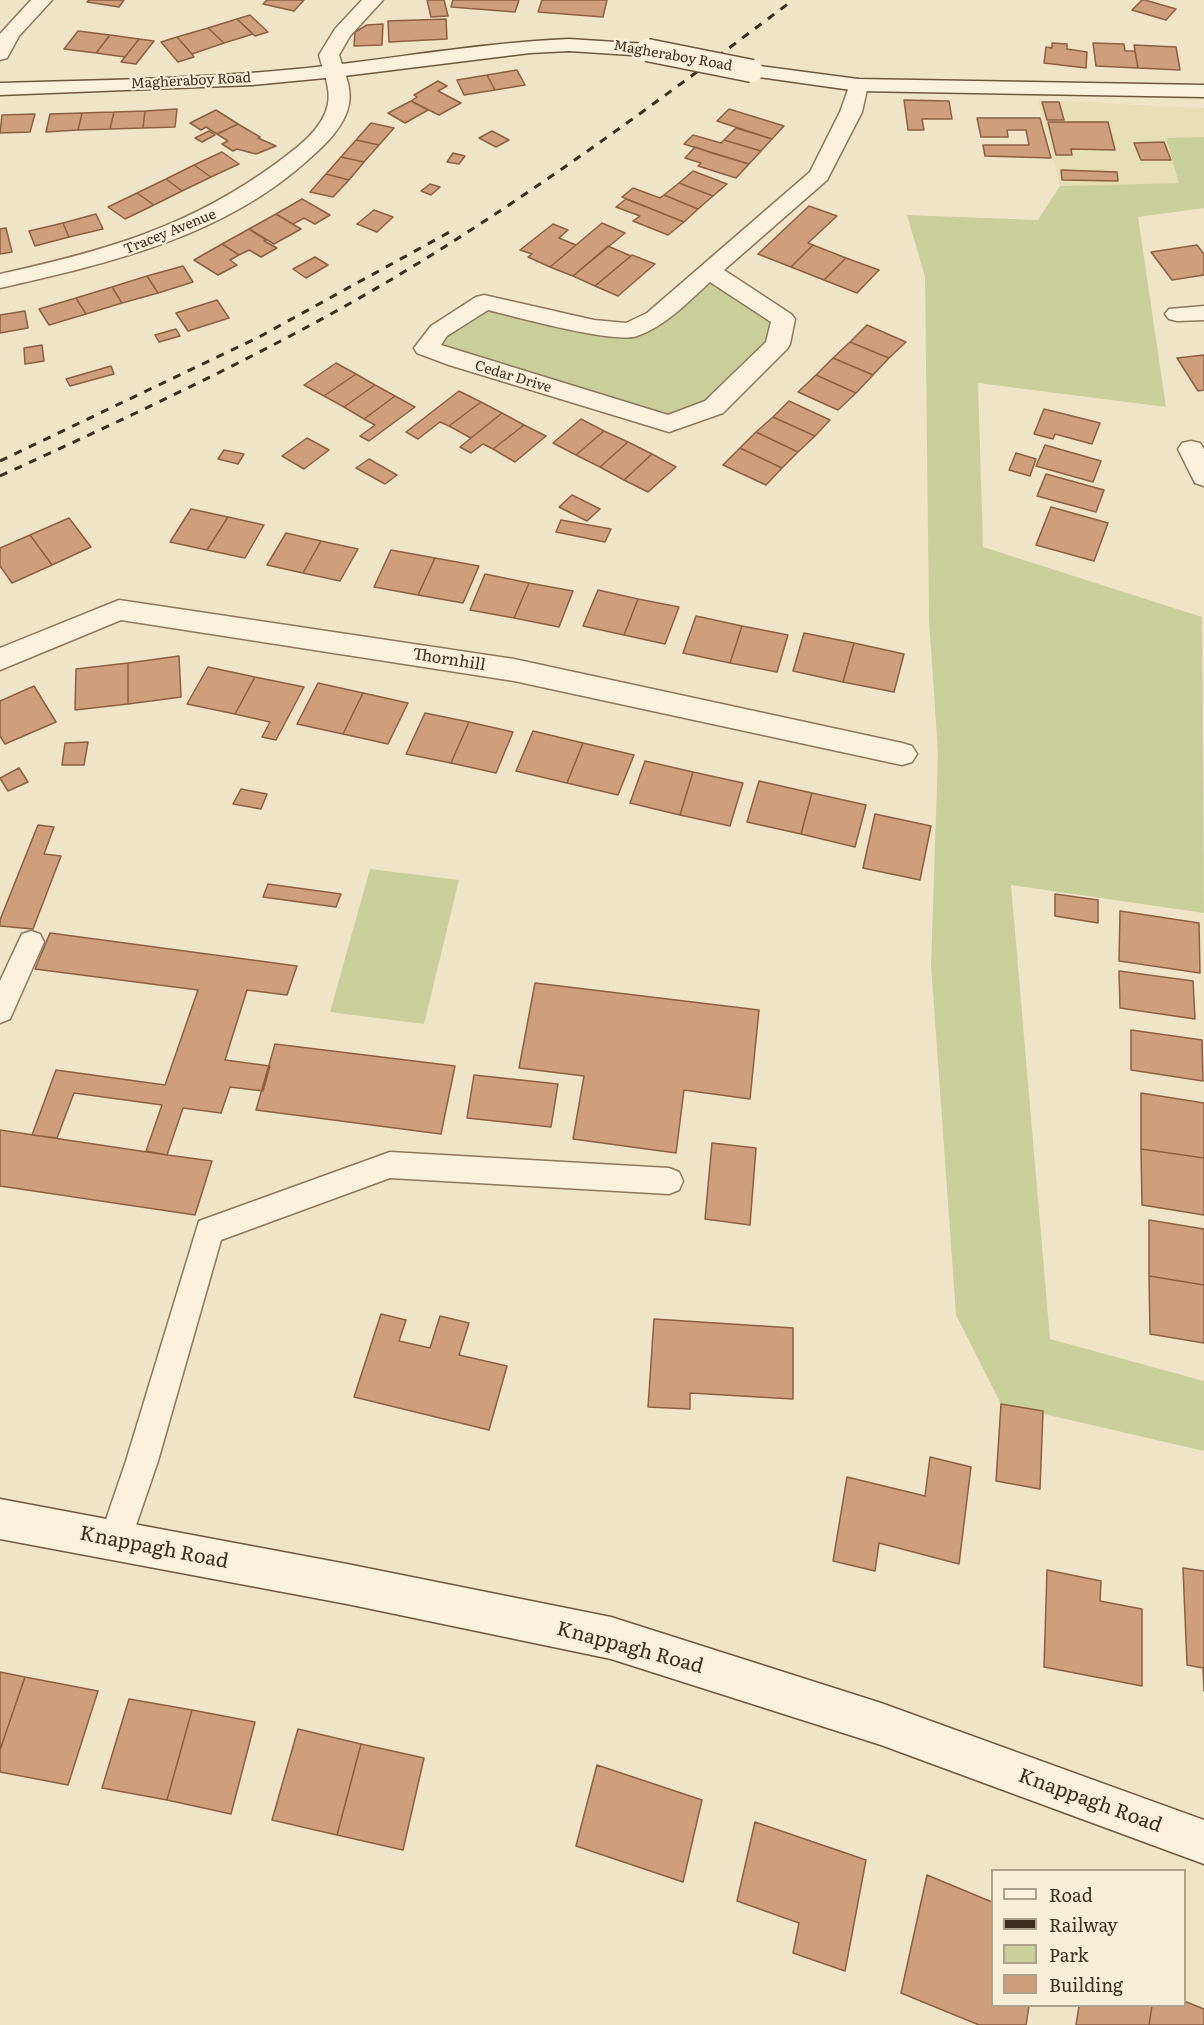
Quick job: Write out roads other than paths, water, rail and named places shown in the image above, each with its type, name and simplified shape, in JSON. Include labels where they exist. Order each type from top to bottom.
[{"type":"street","points":[[0,54],[10,34],[42,0]]},
{"type":"street","name":"Tracey Avenue","points":[[0,281],[92,261],[151,242],[215,215],[261,187],[315,143],[333,117],[339,96],[328,55],[342,33],[373,0]]},
{"type":"street","name":"Magheraboy Road","points":[[0,90],[239,80],[456,56],[505,47],[612,44],[752,71],[858,85],[1204,91]]},
{"type":"street","name":"Cedar Drive","points":[[709,271],[783,320],[778,344],[714,407],[669,424],[458,360],[426,348],[439,331],[484,302],[594,327],[629,331],[655,318],[819,175],[851,112],[858,85]]},
{"type":"street","points":[[1178,314],[1204,313]]},
{"type":"street","points":[[1191,449],[1204,477]]},
{"type":"street","name":"Thornhill","points":[[0,660],[119,610],[514,670],[902,754]]},
{"type":"street","name":"Knappagh Road","points":[[0,1519],[611,1638],[881,1724],[1204,1842]]},
{"type":"lane","points":[[0,1011],[31,942]]},
{"type":"lane","points":[[115,1540],[142,1461],[209,1231],[390,1165],[669,1181]]},
{"type":"railway","points":[[0,476],[245,360],[387,282],[543,182],[793,0]]},
{"type":"railway","points":[[0,461],[259,337],[455,229]]}]
